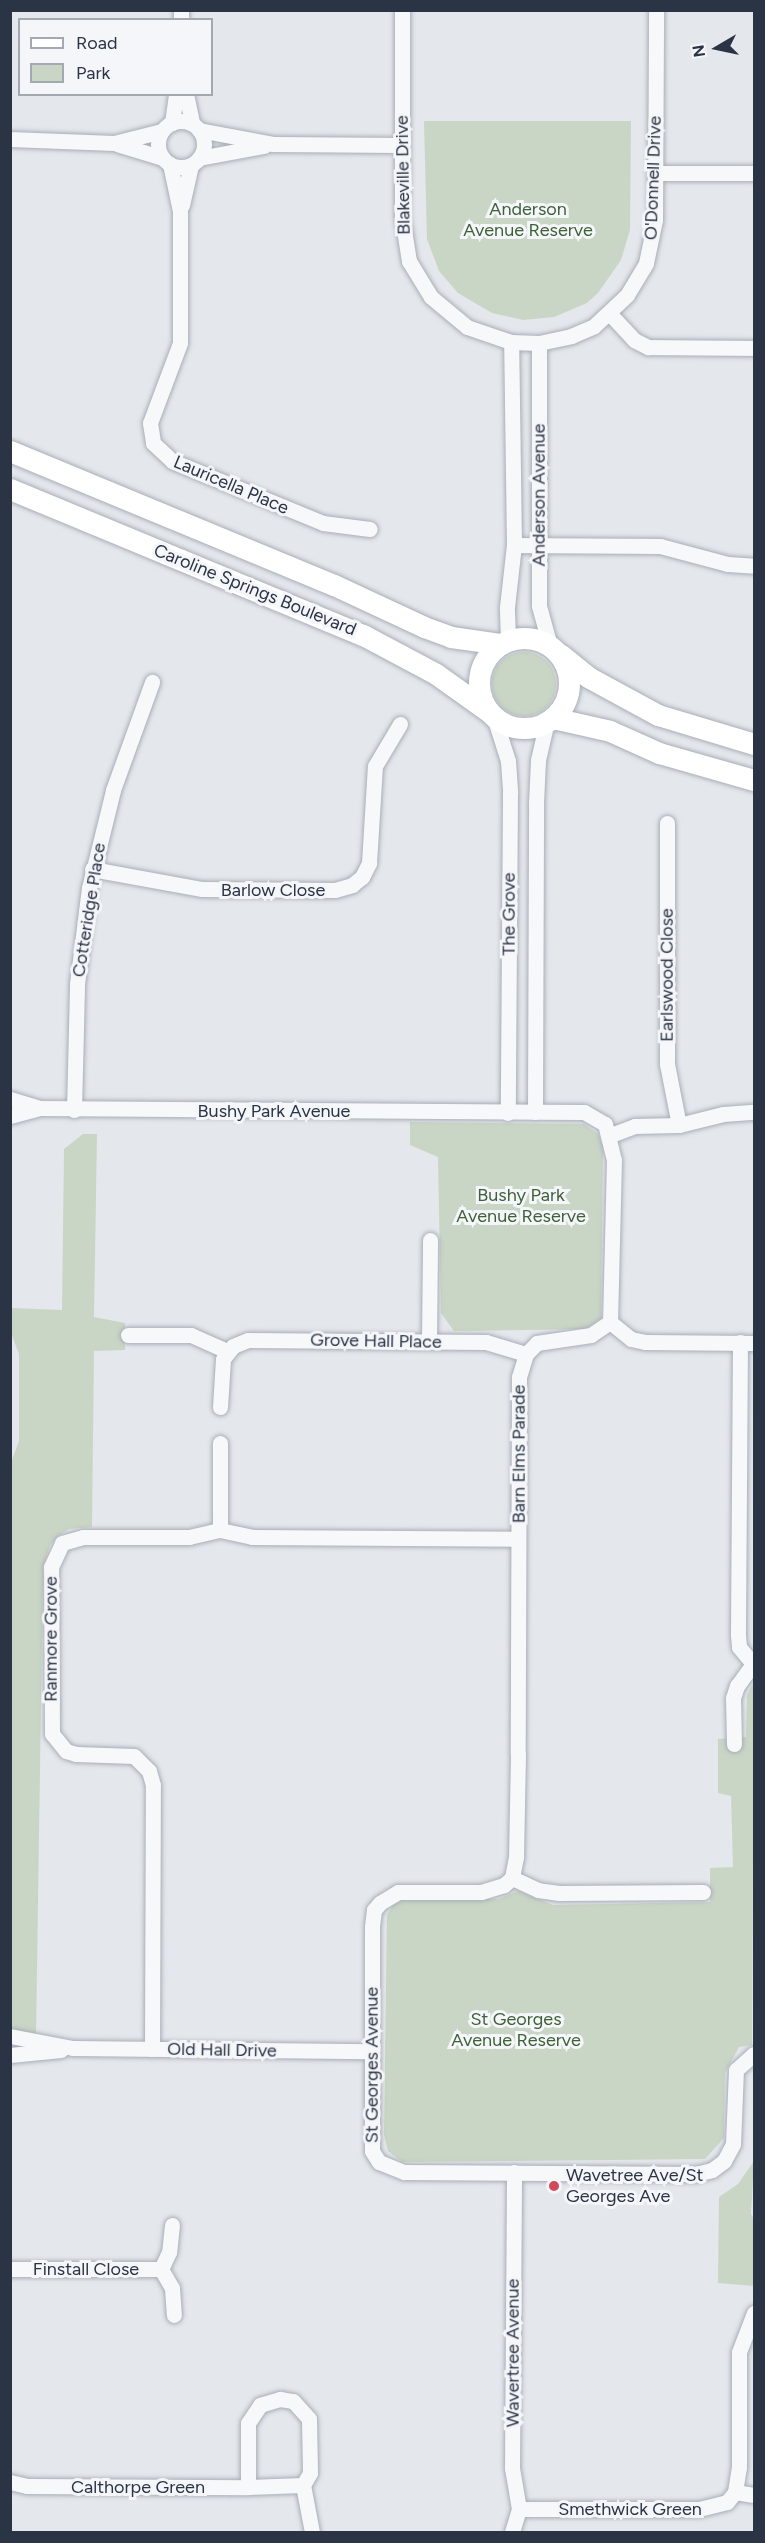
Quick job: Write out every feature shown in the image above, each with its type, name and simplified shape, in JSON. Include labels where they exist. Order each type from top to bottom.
[{"type":"main road","name":"Caroline Springs Boulevard","points":[[10,451],[334,585],[424,627],[457,638],[504,642]]},
{"type":"main road","name":"Caroline Springs Boulevard","points":[[10,489],[363,635],[436,674],[491,714]]},
{"type":"main road","points":[[754,744],[658,716],[588,677],[554,649],[530,638],[504,642],[481,668],[481,698],[491,714],[520,728],[550,720],[610,731],[659,753],[754,780]]},
{"type":"main road","points":[[550,720],[568,693],[569,678],[554,649]]},
{"type":"street","name":"Blakeville Drive","points":[[402,10],[401,145],[404,239],[417,279],[447,314],[467,327],[525,342]]},
{"type":"street","name":"O'Donnell Drive","points":[[525,342],[571,336],[610,314],[632,288],[646,263],[655,220],[656,10]]},
{"type":"street","points":[[166,161],[158,144],[167,127],[175,96]]},
{"type":"street","points":[[187,96],[204,144],[195,161]]},
{"type":"street","points":[[114,143],[167,127],[196,127],[273,144],[401,145]]},
{"type":"street","points":[[10,139],[114,143],[166,161],[195,161],[273,144]]},
{"type":"street","name":"Lauricella Place","points":[[166,161],[180,211],[180,343],[150,423],[153,443],[172,461],[323,524],[370,529]]},
{"type":"street","name":"Lauricella Place","points":[[180,211],[195,161]]},
{"type":"street","points":[[655,173],[754,173]]},
{"type":"street","points":[[610,314],[634,340],[648,347],[754,348]]},
{"type":"street","name":"Anderson Avenue","points":[[504,642],[514,545],[525,342]]},
{"type":"street","name":"Anderson Avenue","points":[[525,342],[539,546],[539,606],[554,649]]},
{"type":"street","points":[[514,545],[660,546],[728,564],[754,566]]},
{"type":"street","name":"Cotteridge Place","points":[[74,1110],[77,984],[92,869],[113,790],[152,682]]},
{"type":"street","name":"The Grove","points":[[491,714],[508,761],[510,793],[508,1113]]},
{"type":"street","name":"The Grove","points":[[535,1112],[536,803],[538,760],[550,720]]},
{"type":"street","name":"Barlow Close","points":[[92,869],[202,889],[335,891],[352,885],[362,877],[369,863],[375,766],[400,724]]},
{"type":"street","name":"Earlswood Close","points":[[667,823],[667,1064],[679,1125]]},
{"type":"street","name":"Bushy Park Avenue","points":[[10,1099],[39,1108],[74,1110],[508,1113]]},
{"type":"street","name":"Bushy Park Avenue","points":[[10,1116],[39,1108]]},
{"type":"street","points":[[508,1113],[584,1112],[604,1124],[611,1135],[614,1164],[610,1322]]},
{"type":"street","points":[[611,1135],[634,1126],[679,1125],[723,1114],[754,1112]]},
{"type":"street","points":[[429,1341],[430,1240]]},
{"type":"street","points":[[610,1322],[631,1339],[645,1342],[747,1342],[738,1635],[739,1647],[754,1664],[736,1686],[733,1698],[734,1744]]},
{"type":"street","points":[[526,1354],[537,1343],[591,1335],[610,1322]]},
{"type":"street","points":[[128,1335],[191,1335],[227,1352],[221,1370],[220,1407]]},
{"type":"street","name":"Grove Hall Place","points":[[227,1352],[248,1340],[429,1341],[486,1342],[526,1354]]},
{"type":"street","name":"Barn Elms Parade","points":[[512,1878],[516,1854],[519,1377],[526,1354]]},
{"type":"street","points":[[220,1443],[220,1530]]},
{"type":"street","name":"Ranmore Grove","points":[[152,2049],[153,1785],[150,1771],[134,1756],[66,1751],[52,1734],[51,1567],[62,1543],[71,1539],[189,1537],[220,1530],[252,1538],[518,1539]]},
{"type":"street","points":[[512,1878],[538,1890],[559,1893],[703,1892]]},
{"type":"street","name":"St Georges Avenue","points":[[512,1878],[504,1885],[481,1892],[398,1892],[380,1903],[374,1910],[370,2137],[379,2162],[404,2172],[696,2174],[712,2170],[724,2161],[733,2144],[736,2070],[754,2054]]},
{"type":"street","name":"Old Hall Drive","points":[[10,2036],[73,2048],[372,2051]]},
{"type":"street","name":"Old Hall Drive","points":[[10,2055],[36,2056],[73,2048]]},
{"type":"street","name":"Wavertree Avenue","points":[[512,2532],[519,2509],[512,2468],[514,2172]]},
{"type":"street","name":"Finstall Close","points":[[161,2269],[169,2252],[172,2225]]},
{"type":"street","name":"Finstall Close","points":[[10,2269],[161,2269]]},
{"type":"street","name":"Finstall Close","points":[[161,2269],[172,2288],[174,2315]]},
{"type":"street","points":[[754,2313],[739,2352],[739,2468],[735,2492],[754,2495]]},
{"type":"street","points":[[248,2487],[248,2423],[260,2405],[280,2398],[293,2401],[309,2419],[310,2473],[303,2485],[312,2532]]},
{"type":"street","name":"Calthorpe Green","points":[[10,2482],[27,2486],[248,2487],[303,2485]]},
{"type":"street","name":"Calthorpe Green","points":[[10,2490],[27,2486]]},
{"type":"street","name":"Smethwick Green","points":[[519,2509],[710,2508],[726,2502],[735,2492]]},
{"type":"green space","name":"Anderson Avenue Reserve","points":[[424,121],[631,121],[630,230],[621,260],[598,293],[587,303],[554,317],[523,320],[492,313],[458,293],[439,271],[427,239]]},
{"type":"green space","points":[[524,652],[542,658],[550,666],[556,684],[550,702],[542,710],[524,716],[506,710],[498,702],[492,684],[498,666],[506,658]]},
{"type":"green space","name":"Bushy Park Avenue Reserve","points":[[410,1122],[584,1124],[598,1134],[603,1145],[601,1318],[586,1329],[454,1331],[441,1313],[438,1157],[410,1145]]},
{"type":"green space","points":[[83,1134],[97,1134],[94,1317],[125,1323],[125,1350],[94,1351],[92,1527],[69,1529],[58,1536],[50,1545],[43,1568],[36,2037],[11,2030],[10,1465],[19,1441],[19,1354],[11,1333],[11,1308],[62,1310],[64,1149]]},
{"type":"green space","name":"St Georges Avenue Reserve","points":[[754,1682],[752,2045],[739,2047],[725,2073],[724,2138],[705,2159],[402,2162],[388,2151],[384,2135],[387,1915],[393,1905],[405,1899],[498,1899],[518,1891],[553,1905],[710,1902],[710,1868],[733,1867],[731,1796],[718,1793],[718,1739],[746,1737],[747,1695]]},
{"type":"green space","points":[[754,2161],[751,2214],[754,2219],[754,2286],[718,2283],[719,2197],[738,2184]]},
{"type":"place","name":"Wavetree Ave/St Georges Ave","points":[[554,2186]]}]
